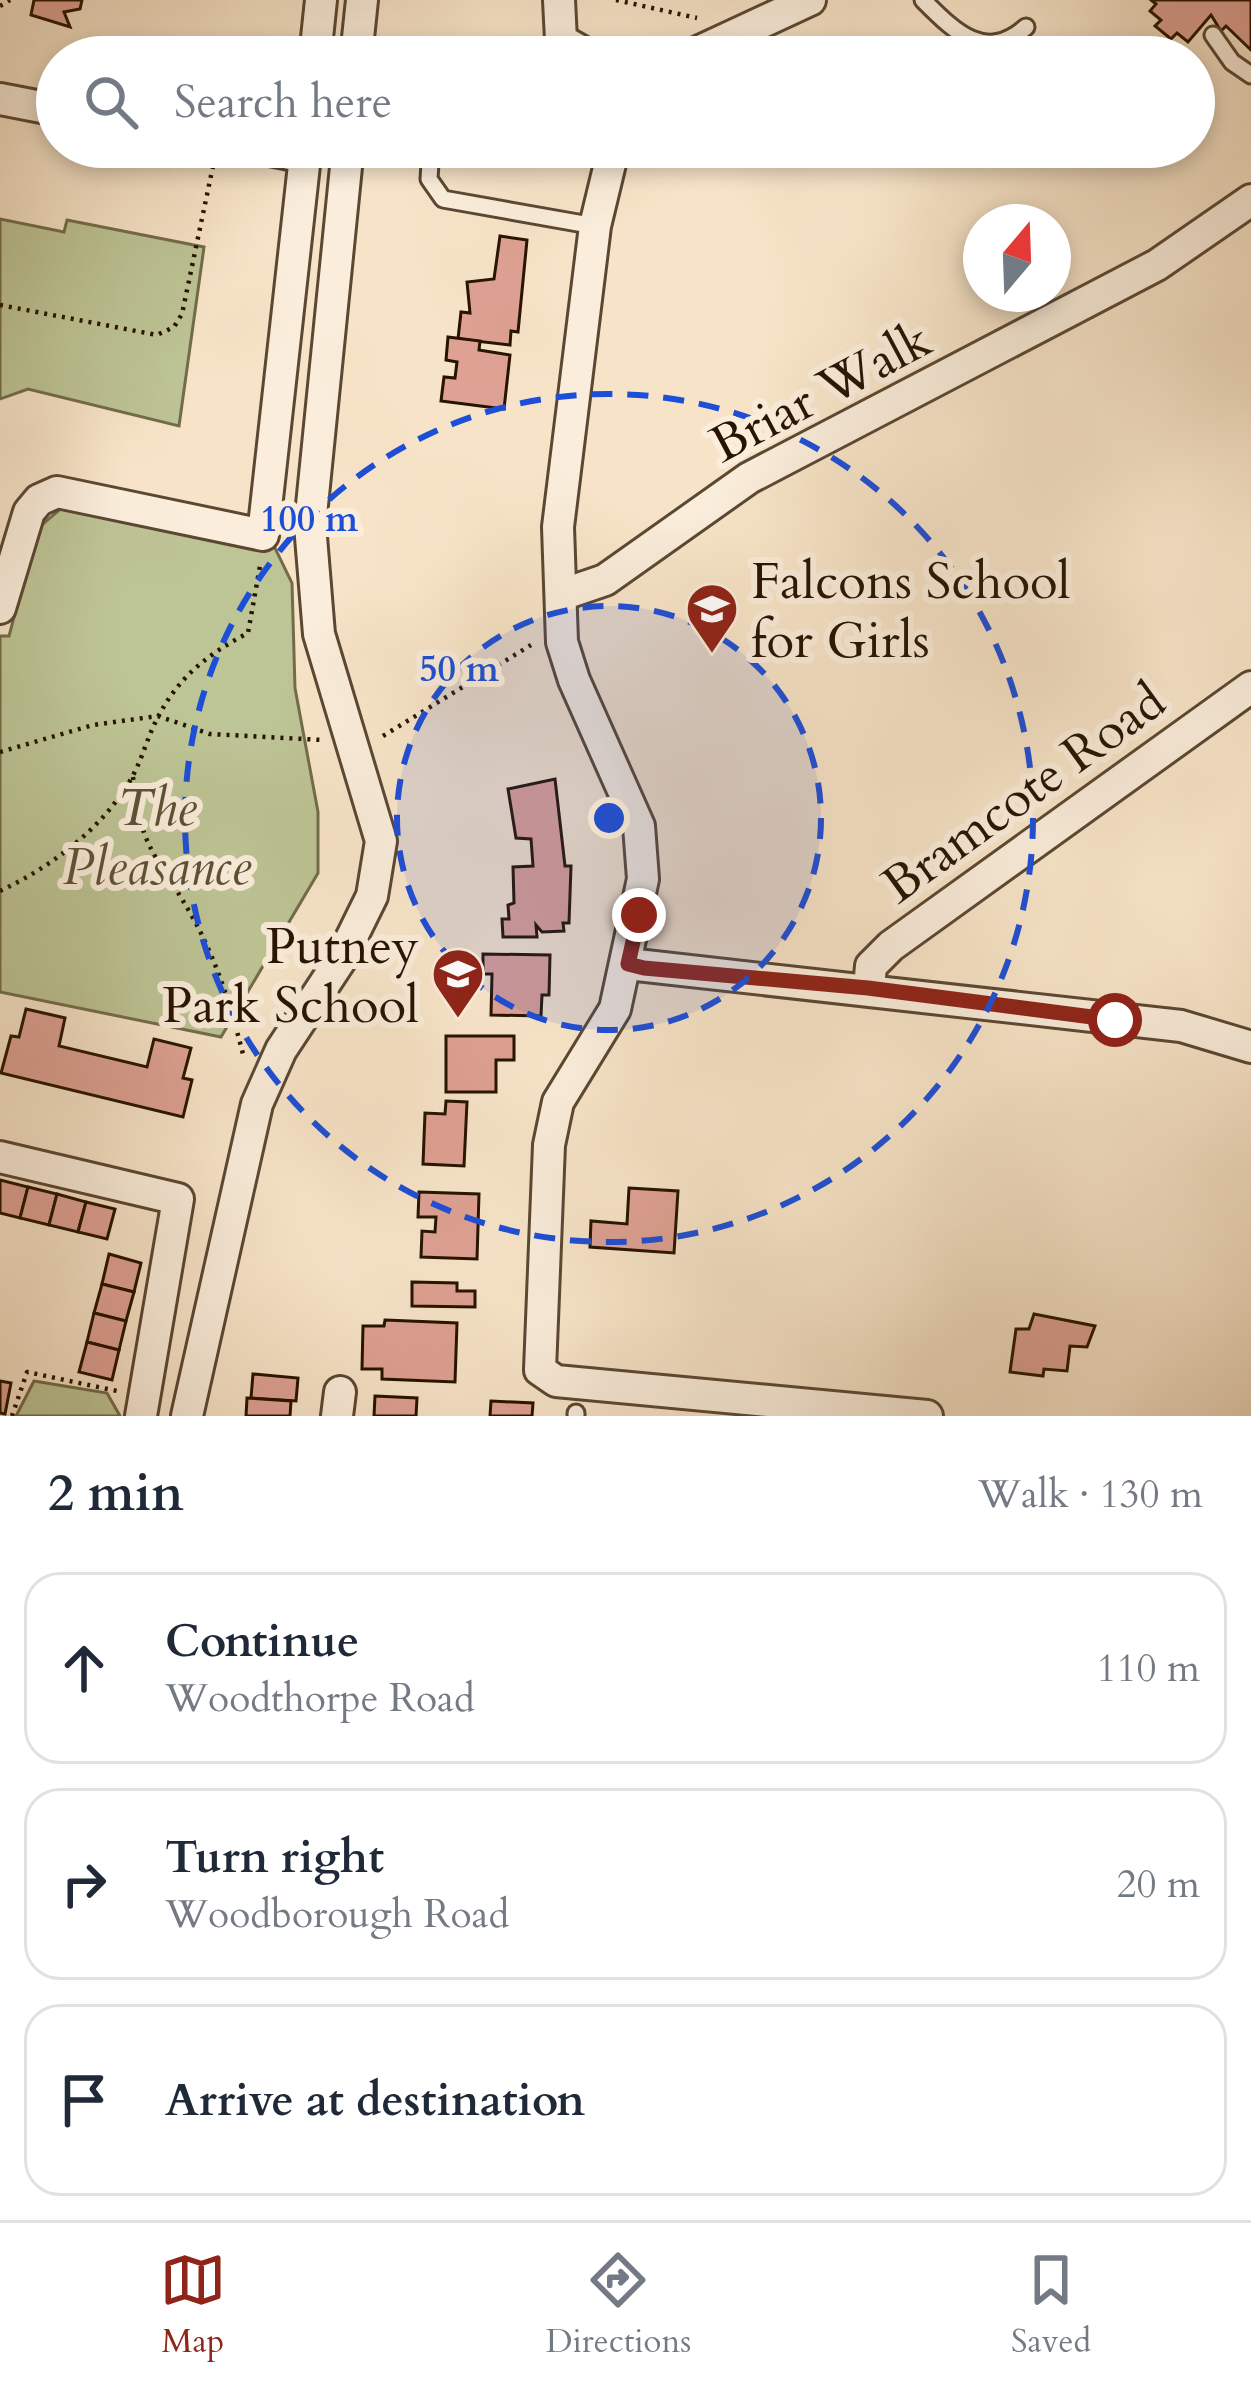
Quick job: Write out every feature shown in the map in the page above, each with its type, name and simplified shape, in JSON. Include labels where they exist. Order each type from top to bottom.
[{"type":"street","points":[[317,36],[321,0]]},
{"type":"street","points":[[358,36],[362,0]]},
{"type":"street","points":[[559,0],[560,36]]},
{"type":"street","points":[[730,36],[810,0]]},
{"type":"street","points":[[0,99],[36,106]]},
{"type":"street","points":[[0,608],[29,512],[57,492],[263,535],[304,168]]},
{"type":"street","points":[[187,1416],[256,1104],[280,1050],[341,959],[372,896],[381,841],[319,634],[310,525],[346,168]]},
{"type":"street","points":[[609,168],[595,226],[558,527],[562,642],[639,826],[643,879],[615,1010],[558,1102],[549,1145],[540,1354],[544,1377],[622,1402],[927,1416]]},
{"type":"street","name":"Briar Walk","points":[[561,595],[605,580],[748,478],[1157,266],[1251,200]]},
{"type":"street","name":"Bramcote Road","points":[[868,988],[871,967],[891,946],[1251,687]]},
{"type":"street","points":[[628,964],[681,974],[868,988],[1180,1026],[1251,1047]]},
{"type":"street","points":[[0,1157],[178,1199],[143,1408]]},
{"type":"lane","points":[[923,0],[964,36]]},
{"type":"lane","points":[[1016,36],[1026,27]]},
{"type":"lane","points":[[1215,38],[1232,62],[1251,75]]},
{"type":"lane","points":[[430,168],[429,179],[443,199],[595,226]]},
{"type":"path","points":[[0,6],[10,0]]},
{"type":"path","points":[[616,0],[744,29]]},
{"type":"path","points":[[0,304],[157,335],[174,327],[182,314],[213,168]]},
{"type":"path","points":[[0,891],[43,870],[109,810],[133,777],[158,716],[201,657],[248,633],[263,535]]},
{"type":"path","points":[[0,752],[93,725],[158,716],[210,734],[277,741],[388,736],[542,643]]},
{"type":"path","points":[[133,777],[139,830],[189,911],[224,983],[256,1104]]},
{"type":"path","points":[[12,1416],[27,1372],[106,1387],[143,1408]]},
{"type":"green space","points":[[0,219],[64,232],[67,220],[204,247],[179,426],[28,389],[0,399]]},
{"type":"green space","name":"The Pleasance","points":[[64,506],[275,548],[292,583],[295,688],[318,812],[318,873],[221,1037],[0,992],[0,636],[9,636],[38,528]]},
{"type":"green space","points":[[34,1381],[107,1393],[120,1416],[16,1416]]},
{"type":"building","points":[[34,0],[82,0],[80,9],[64,12],[70,27],[31,15]]},
{"type":"building","points":[[1151,0],[1251,0],[1251,50],[1226,26],[1221,31],[1211,15],[1193,36],[1167,36],[1155,26],[1161,20],[1150,11],[1156,4]]},
{"type":"building","points":[[500,236],[527,240],[518,332],[511,331],[510,345],[458,339],[461,312],[470,313],[467,282],[494,279]]},
{"type":"building","points":[[448,337],[480,341],[479,350],[510,355],[504,409],[441,401],[444,377],[455,378],[457,362],[446,360]]},
{"type":"building","points":[[555,779],[565,866],[571,866],[569,923],[563,923],[564,931],[542,932],[536,925],[537,937],[503,937],[502,919],[509,919],[508,905],[514,903],[513,867],[533,866],[531,839],[516,838],[508,789]]},
{"type":"building","points":[[483,954],[550,955],[549,995],[542,995],[541,1016],[491,1015],[492,974],[483,974]]},
{"type":"building","points":[[26,1009],[65,1018],[59,1046],[147,1067],[154,1039],[191,1048],[183,1078],[192,1080],[183,1117],[1,1073],[11,1036],[19,1037]]},
{"type":"building","points":[[446,1036],[514,1036],[514,1060],[496,1060],[496,1092],[446,1092]]},
{"type":"building","points":[[446,1101],[467,1102],[464,1166],[423,1164],[425,1113],[445,1114]]},
{"type":"building","points":[[0,1180],[28,1187],[20,1218],[0,1213]]},
{"type":"building","points":[[28,1187],[57,1194],[49,1225],[20,1218]]},
{"type":"building","points":[[629,1188],[678,1191],[674,1253],[590,1247],[591,1221],[627,1224]]},
{"type":"building","points":[[419,1192],[479,1194],[477,1259],[421,1257],[422,1231],[435,1232],[436,1217],[418,1217]]},
{"type":"building","points":[[57,1194],[86,1202],[78,1232],[49,1225]]},
{"type":"building","points":[[86,1202],[115,1209],[107,1239],[78,1232]]},
{"type":"building","points":[[109,1254],[141,1263],[134,1292],[102,1284]]},
{"type":"building","points":[[412,1282],[457,1283],[457,1291],[475,1291],[475,1307],[412,1306]]},
{"type":"building","points":[[102,1284],[134,1292],[126,1321],[94,1313]]},
{"type":"building","points":[[94,1313],[126,1321],[119,1350],[87,1342]]},
{"type":"building","points":[[1034,1314],[1095,1326],[1087,1347],[1070,1346],[1067,1371],[1044,1369],[1043,1376],[1010,1372],[1016,1329],[1029,1329]]},
{"type":"building","points":[[385,1320],[457,1323],[455,1382],[382,1379],[382,1369],[362,1369],[363,1326],[384,1326]]},
{"type":"building","points":[[87,1342],[119,1350],[112,1380],[79,1372]]},
{"type":"building","points":[[253,1374],[298,1378],[296,1401],[251,1398]]},
{"type":"building","points":[[0,1381],[11,1383],[5,1414],[0,1413]]},
{"type":"building","points":[[375,1396],[417,1398],[416,1416],[374,1416]]},
{"type":"building","points":[[247,1398],[291,1401],[290,1416],[246,1416]]},
{"type":"building","points":[[491,1401],[533,1403],[532,1416],[490,1416]]},
{"type":"place","name":"Falcons School for Girls","points":[[712,655]]},
{"type":"place","name":"Putney Park School","points":[[458,1020]]},
{"type":"route","points":[[639,915],[628,964],[644,968],[868,988],[1115,1020]]}]
